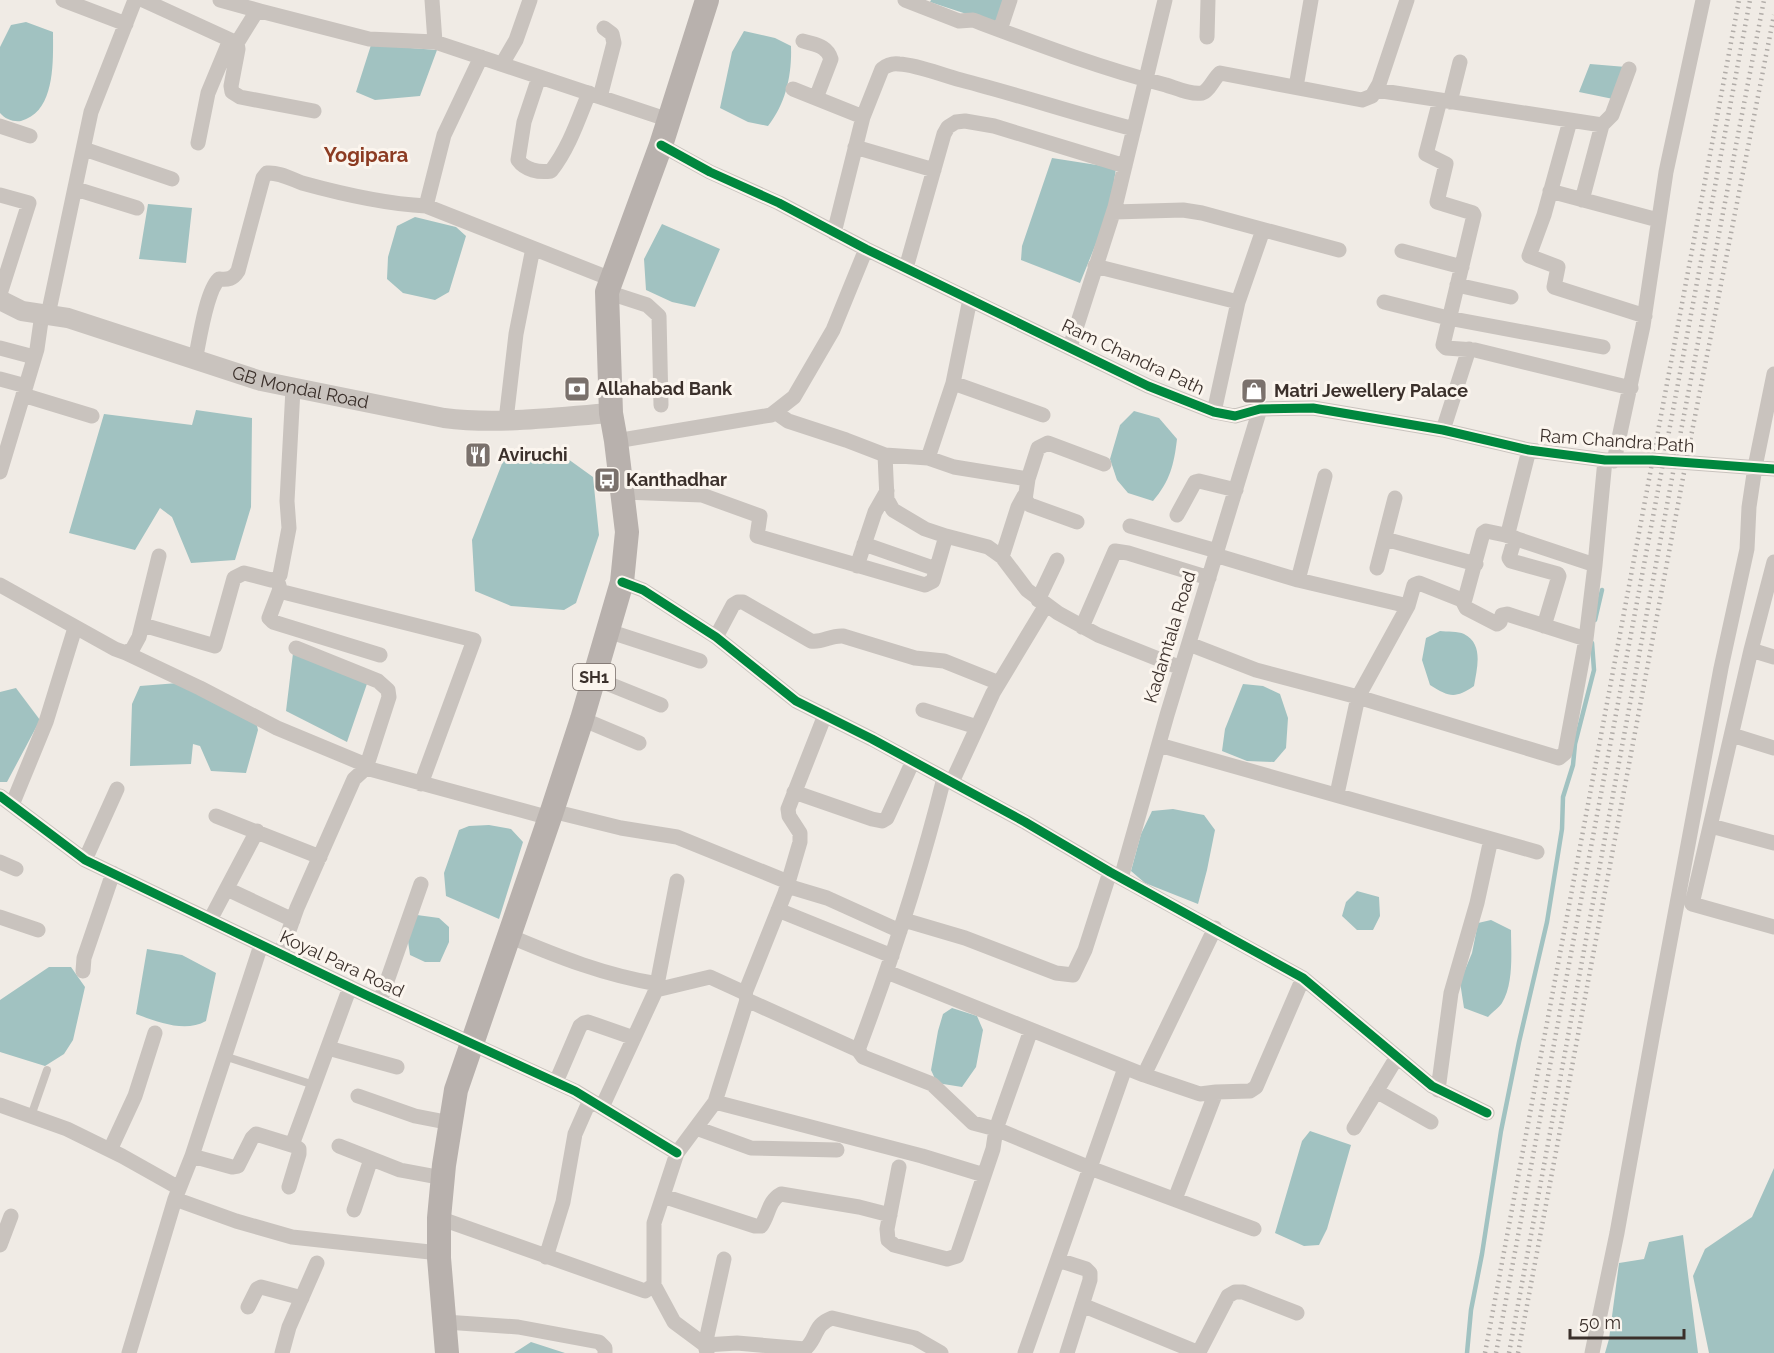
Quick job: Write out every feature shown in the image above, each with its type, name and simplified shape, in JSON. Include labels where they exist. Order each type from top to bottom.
[{"type":"main road","name":"SH1","points":[[447,1353],[439,1252],[439,1218],[456,1090],[551,815],[622,582],[627,532],[611,413],[609,285],[661,145],[707,0]]},
{"type":"street","points":[[63,0],[126,24]]},
{"type":"street","points":[[0,471],[7,422],[25,390],[76,189],[92,112],[135,0]]},
{"type":"street","points":[[143,0],[233,41],[238,49],[231,86],[232,92],[240,97],[314,111]]},
{"type":"street","points":[[220,0],[256,7],[369,39],[435,42],[669,120]]},
{"type":"street","points":[[432,0],[435,42]]},
{"type":"street","points":[[502,64],[516,40],[530,0]]},
{"type":"street","points":[[905,0],[959,21],[974,20],[1071,56],[1192,92],[1203,93],[1220,73],[1362,100],[1372,96],[1376,90],[1407,0]]},
{"type":"street","points":[[1000,30],[1010,0]]},
{"type":"street","points":[[1070,347],[1114,212],[1165,0]]},
{"type":"street","points":[[1208,0],[1208,36]]},
{"type":"street","points":[[1296,87],[1311,0]]},
{"type":"street","points":[[1189,644],[1256,670],[1358,697],[1558,758],[1565,753],[1586,639],[1610,460],[1631,388],[1645,316],[1666,172],[1703,0]]},
{"type":"street","points":[[198,143],[208,93],[233,41],[255,14],[256,7]]},
{"type":"street","points":[[539,77],[524,122],[518,160],[523,166],[542,173],[551,171],[557,164],[594,95],[615,43],[612,34],[604,28]]},
{"type":"street","points":[[803,41],[824,47],[829,51],[831,59],[816,98]]},
{"type":"street","points":[[426,206],[444,135],[481,57]]},
{"type":"street","points":[[1460,63],[1426,154],[1446,164],[1437,202],[1474,215],[1443,345],[1446,348],[1469,350],[1631,388]]},
{"type":"street","points":[[834,233],[863,117],[882,69],[889,64],[899,64],[1034,99],[1134,129]]},
{"type":"street","points":[[1582,200],[1602,125],[1616,108],[1629,69]]},
{"type":"street","points":[[793,89],[863,117]]},
{"type":"street","points":[[1376,90],[1602,125]]},
{"type":"street","points":[[906,268],[948,127],[956,122],[965,121],[994,126],[1125,166]]},
{"type":"street","points":[[1570,121],[1530,256],[1558,267],[1554,287],[1645,316]]},
{"type":"street","points":[[0,126],[30,136]]},
{"type":"street","name":"Ram Chandra Path","points":[[661,145],[710,172],[779,203],[866,249],[1148,386],[1214,412],[1235,416],[1260,409],[1313,408],[1443,430],[1528,450],[1610,460],[1652,460],[1774,469]]},
{"type":"street","points":[[855,147],[934,170]]},
{"type":"street","points":[[84,149],[172,179]]},
{"type":"street","points":[[195,361],[213,285],[219,279],[227,280],[234,277],[238,271],[262,178],[267,172],[273,172],[302,183],[395,205],[426,206],[533,248],[646,305],[659,316],[661,405]]},
{"type":"street","points":[[76,189],[137,208]]},
{"type":"street","points":[[1550,191],[1658,220]]},
{"type":"street","points":[[0,195],[29,203],[0,294]]},
{"type":"street","points":[[1114,212],[1183,210],[1202,213],[1339,250]]},
{"type":"street","points":[[1214,412],[1238,302],[1263,230]]},
{"type":"street","points":[[506,420],[516,334],[533,248]]},
{"type":"street","points":[[616,441],[771,415],[775,412],[794,397],[833,330],[866,249]]},
{"type":"street","points":[[1402,250],[1462,267]]},
{"type":"street","points":[[1095,266],[1238,302]]},
{"type":"street","points":[[1457,285],[1510,297]]},
{"type":"street","points":[[928,458],[953,383],[970,299]]},
{"type":"street","name":"GB Mondal Road","points":[[0,300],[21,311],[68,318],[261,381],[444,418],[506,420],[611,413]]},
{"type":"street","points":[[1384,302],[1448,318],[1603,347]]},
{"type":"street","points":[[0,348],[34,357]]},
{"type":"street","points":[[1443,430],[1469,350]]},
{"type":"street","points":[[1592,1353],[1685,902],[1721,669],[1747,549],[1749,507],[1755,467],[1774,374]]},
{"type":"street","points":[[0,380],[92,416]]},
{"type":"street","points":[[953,383],[1043,415]]},
{"type":"street","points":[[293,389],[287,501],[289,528],[269,618],[273,622],[380,655]]},
{"type":"street","name":"Kadamtala Road","points":[[902,926],[965,938],[1056,973],[1073,975],[1116,875],[1159,745],[1260,409]]},
{"type":"street","points":[[775,412],[788,421],[846,440],[885,456],[928,458],[954,467],[1028,479]]},
{"type":"street","points":[[1002,557],[1038,448],[1048,443],[1104,464]]},
{"type":"street","points":[[1528,450],[1508,533],[1510,537],[1509,558],[1511,561],[1558,574],[1544,626]]},
{"type":"street","points":[[885,456],[887,499],[893,510],[925,529],[946,537],[988,547],[1002,557],[1027,590],[1042,602],[1082,627],[1181,669]]},
{"type":"street","points":[[1298,580],[1325,476]]},
{"type":"street","points":[[1177,515],[1195,482],[1236,490]]},
{"type":"street","points":[[857,566],[875,512],[887,491]]},
{"type":"street","points":[[623,492],[702,495],[760,516],[757,537],[925,585],[933,581],[946,537]]},
{"type":"street","points":[[1024,496],[1030,506],[1077,522]]},
{"type":"street","points":[[1377,568],[1395,498]]},
{"type":"street","points":[[1130,526],[1298,580],[1408,606]]},
{"type":"street","points":[[1462,600],[1467,597],[1484,532],[1510,537],[1596,565]]},
{"type":"street","points":[[1385,539],[1476,564]]},
{"type":"street","points":[[864,544],[936,569]]},
{"type":"street","points":[[1082,627],[1115,551],[1209,578]]},
{"type":"street","points":[[126,653],[133,648],[143,625],[159,556]]},
{"type":"street","points":[[858,1050],[887,972],[948,780],[1042,602],[1057,560]]},
{"type":"street","points":[[1685,902],[1711,826],[1751,650],[1774,562]]},
{"type":"street","points":[[143,625],[215,646],[234,578],[244,573],[271,580],[278,584],[283,592],[474,640],[422,784]]},
{"type":"street","points":[[622,582],[643,590],[716,637],[796,701],[1025,822],[1303,978],[1438,1090],[1487,1113]]},
{"type":"street","points":[[1337,794],[1358,697],[1408,606],[1416,583],[1462,600],[1466,608],[1497,624],[1502,615],[1507,614],[1586,639]]},
{"type":"street","points":[[0,585],[115,649],[200,688],[277,728],[366,767],[422,784],[551,815],[677,837],[788,884],[902,926]]},
{"type":"street","points":[[716,637],[733,605],[743,602],[811,641],[818,642],[831,636],[843,636],[915,658],[944,661],[999,683]]},
{"type":"street","points":[[6,800],[46,722],[75,628]]},
{"type":"street","points":[[608,631],[700,661]]},
{"type":"street","points":[[281,953],[354,778],[366,767],[389,697],[388,690],[378,681],[296,648]]},
{"type":"street","points":[[1751,650],[1774,657]]},
{"type":"street","points":[[594,678],[661,705]]},
{"type":"street","points":[[923,710],[977,727]]},
{"type":"street","points":[[706,1349],[674,1322],[654,1285],[654,1223],[676,1153],[715,1102],[746,996],[788,884],[800,842],[800,832],[789,816],[788,809],[825,716]]},
{"type":"street","points":[[582,719],[639,743]]},
{"type":"street","points":[[1732,735],[1774,748]]},
{"type":"street","points":[[1159,745],[1536,852]]},
{"type":"street","points":[[794,792],[882,821],[887,818],[913,761]]},
{"type":"street","points":[[85,860],[117,789]]},
{"type":"street","name":"Koyal Para Road","points":[[6,800],[85,860],[350,987],[556,1082],[676,1153]]},
{"type":"street","points":[[216,816],[320,857]]},
{"type":"street","points":[[1711,826],[1774,843]]},
{"type":"street","points":[[210,920],[257,831]]},
{"type":"street","points":[[1438,1090],[1451,993],[1477,903],[1491,839]]},
{"type":"street","points":[[0,862],[16,869]]},
{"type":"street","points":[[83,971],[84,958],[112,873]]},
{"type":"street","points":[[546,1257],[563,1202],[575,1134],[596,1104],[634,1038],[657,987],[677,881]]},
{"type":"street","points":[[380,1001],[421,884]]},
{"type":"street","points":[[226,889],[293,920]]},
{"type":"street","points":[[1685,902],[1774,927]]},
{"type":"street","points":[[778,910],[892,956]]},
{"type":"street","points":[[0,918],[38,930]]},
{"type":"street","points":[[1144,1075],[1215,928]]},
{"type":"street","points":[[509,936],[621,978],[657,987],[710,977],[858,1050],[864,1057],[932,1084],[973,1123],[996,1129],[1090,1168],[1254,1228]]},
{"type":"street","points":[[129,1353],[177,1193],[192,1156],[261,945]]},
{"type":"street","points":[[887,972],[1125,1068],[1200,1094],[1250,1091],[1256,1087],[1303,978]]},
{"type":"street","points":[[292,1145],[350,987]]},
{"type":"street","points":[[556,1082],[580,1026],[584,1023],[634,1038]]},
{"type":"street","points":[[899,1167],[887,1228],[888,1240],[894,1245],[947,1259],[957,1256],[993,1149],[996,1129],[1031,1030]]},
{"type":"street","points":[[110,1150],[135,1096],[155,1034]]},
{"type":"street","points":[[328,1048],[397,1067]]},
{"type":"street","points":[[1354,1128],[1397,1057]]},
{"type":"street","points":[[1025,1353],[1125,1068]]},
{"type":"street","points":[[1376,1091],[1431,1122]]},
{"type":"street","points":[[1175,1199],[1216,1092]]},
{"type":"street","points":[[358,1096],[415,1116],[451,1123]]},
{"type":"street","points":[[715,1102],[911,1153],[984,1175]]},
{"type":"street","points":[[0,1106],[67,1129],[110,1150],[177,1193],[236,1221],[292,1237],[439,1252]]},
{"type":"street","points":[[696,1128],[751,1148],[837,1150]]},
{"type":"street","points":[[192,1156],[232,1167],[237,1166],[256,1134],[292,1145],[299,1149],[299,1154],[289,1187]]},
{"type":"street","points":[[339,1146],[400,1170],[443,1178]]},
{"type":"street","points":[[354,1210],[371,1159]]},
{"type":"street","points":[[663,1196],[755,1226],[761,1226],[775,1197],[781,1194],[859,1207],[890,1215]]},
{"type":"street","points":[[0,1245],[10,1216]]},
{"type":"street","points":[[439,1218],[645,1291],[654,1285]]},
{"type":"street","points":[[706,1349],[724,1259]]},
{"type":"street","points":[[1058,1260],[1086,1269],[1090,1273],[1090,1280],[1067,1353]]},
{"type":"street","points":[[282,1353],[289,1327],[317,1263]]},
{"type":"street","points":[[248,1307],[257,1289],[261,1287],[302,1298]]},
{"type":"street","points":[[1082,1305],[1199,1353],[1228,1296],[1235,1292],[1243,1292],[1297,1313]]},
{"type":"street","points":[[706,1349],[737,1343],[806,1349],[812,1343],[816,1329],[823,1321],[832,1318],[915,1338],[941,1353]]},
{"type":"street","points":[[445,1322],[518,1327],[599,1342],[605,1348],[605,1353]]},
{"type":"lane","points":[[224,1056],[314,1085]]},
{"type":"lane","points":[[31,1116],[47,1070]]},
{"type":"water","points":[[931,0],[1003,0],[997,24],[930,2]]},
{"type":"water","points":[[26,22],[53,32],[52,70],[47,96],[41,107],[32,116],[15,121],[0,113],[0,47],[11,25]]},
{"type":"water","points":[[744,31],[775,38],[791,46],[787,88],[768,126],[748,122],[720,108],[732,52]]},
{"type":"water","points":[[371,45],[437,50],[420,96],[375,100],[356,92]]},
{"type":"water","points":[[1590,64],[1626,67],[1618,100],[1579,92]]},
{"type":"water","points":[[1052,158],[1116,168],[1110,209],[1080,283],[1021,260],[1022,246]]},
{"type":"water","points":[[148,204],[192,208],[186,263],[139,259]]},
{"type":"water","points":[[415,217],[456,227],[466,236],[449,292],[435,300],[403,293],[387,279],[388,257],[397,226]]},
{"type":"water","points":[[662,224],[720,249],[695,307],[672,302],[646,290],[644,259]]},
{"type":"water","points":[[196,410],[252,418],[251,507],[235,560],[191,563],[172,517],[160,508],[135,550],[69,533],[104,414],[192,425]]},
{"type":"water","points":[[1134,411],[1159,418],[1177,439],[1170,472],[1164,487],[1153,501],[1128,493],[1117,480],[1110,459],[1120,425]]},
{"type":"water","points":[[505,456],[568,459],[593,477],[599,535],[576,603],[564,610],[511,606],[475,591],[472,540]]},
{"type":"water","points":[[1440,631],[1464,634],[1470,638],[1477,650],[1474,686],[1457,695],[1447,694],[1430,685],[1422,660],[1426,638]]},
{"type":"water","points":[[294,645],[370,675],[347,742],[286,711]]},
{"type":"water","points":[[178,683],[254,713],[258,730],[246,773],[211,771],[200,746],[193,744],[191,764],[130,766],[132,704],[140,686]]},
{"type":"water","points":[[1243,684],[1263,686],[1280,694],[1288,718],[1286,748],[1274,762],[1247,761],[1222,751],[1225,729]]},
{"type":"water","points":[[16,688],[40,720],[7,782],[0,782],[0,692]]},
{"type":"water","points":[[1173,809],[1204,815],[1215,830],[1198,904],[1145,883],[1131,871],[1141,834],[1152,811]]},
{"type":"water","points":[[489,825],[511,829],[523,842],[499,919],[446,896],[444,873],[459,830],[469,826]]},
{"type":"water","points":[[1357,891],[1379,897],[1380,916],[1373,930],[1357,930],[1342,916],[1346,902]]},
{"type":"water","points":[[417,915],[439,918],[449,927],[449,942],[440,962],[425,962],[410,955],[407,934]]},
{"type":"water","points":[[1491,920],[1511,930],[1511,957],[1506,995],[1501,1005],[1488,1017],[1464,1008],[1460,982],[1472,953],[1478,923]]},
{"type":"water","points":[[147,949],[182,955],[216,973],[206,1021],[180,1026],[162,1023],[136,1014]]},
{"type":"water","points":[[49,967],[71,967],[85,987],[73,1040],[64,1054],[45,1066],[0,1052],[0,1000]]},
{"type":"water","points":[[952,1008],[977,1016],[983,1030],[976,1067],[962,1087],[937,1083],[931,1070],[943,1014]]},
{"type":"water","points":[[1310,1131],[1351,1145],[1327,1229],[1319,1245],[1304,1246],[1275,1233],[1302,1141]]},
{"type":"water","points":[[1774,1168],[1774,1353],[1709,1353],[1693,1276],[1705,1249],[1752,1217]]},
{"type":"water","points":[[1683,1235],[1698,1353],[1605,1353],[1609,1339],[1619,1263],[1644,1259],[1649,1242]]},
{"type":"water","points":[[531,1342],[565,1353],[514,1353]]},
{"type":"waterway","points":[[1595,620],[1602,590]]},
{"type":"waterway","points":[[1467,1353],[1471,1310],[1501,1131],[1547,922],[1562,829],[1563,797],[1573,765],[1575,744],[1594,670],[1592,643]]},
{"type":"railway","points":[[1485,1353],[1739,0]]},
{"type":"railway","points":[[1496,1353],[1750,0]]},
{"type":"railway","points":[[1509,1353],[1675,462],[1764,0]]},
{"type":"railway","points":[[1518,1353],[1686,462],[1774,15]]},
{"type":"cycle path","points":[[661,145],[710,172],[779,203],[866,249],[1148,386],[1214,412],[1235,416],[1260,409],[1313,408],[1443,430],[1529,450],[1605,460],[1652,460],[1774,469]]},
{"type":"cycle path","points":[[622,582],[643,590],[716,637],[796,701],[872,739],[1025,822],[1110,872],[1303,978],[1432,1086],[1487,1113]]},
{"type":"cycle path","points":[[0,796],[85,860],[366,995],[575,1091],[677,1153]]},
{"type":"place","name":"Allahabad Bank","points":[[577,389]]},
{"type":"place","name":"Matri Jewellery Palace","points":[[1254,391]]},
{"type":"place","name":"Aviruchi","points":[[478,455]]},
{"type":"place","name":"Kanthadhar","points":[[607,480]]},
{"type":"district","name":"Yogipara","points":[[366,155]]}]
